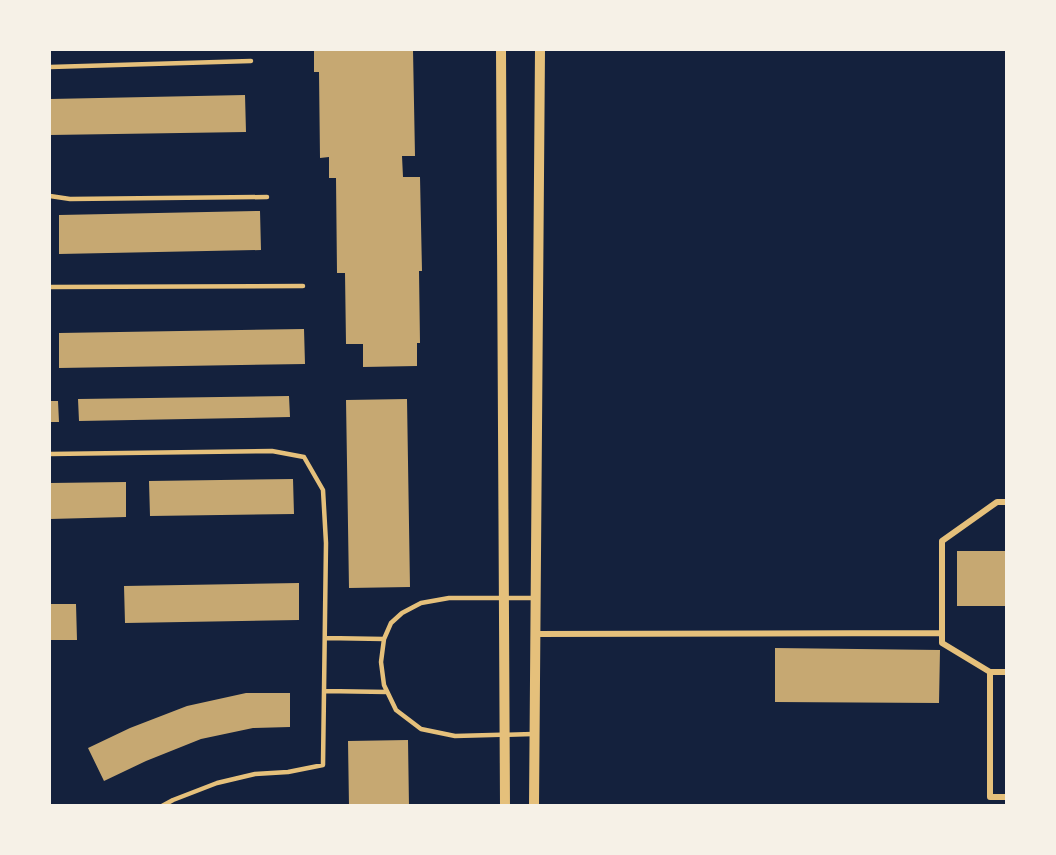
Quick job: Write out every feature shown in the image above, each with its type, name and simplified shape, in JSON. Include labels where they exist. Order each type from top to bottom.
[{"type":"street","points":[[501,50],[505,806]]},
{"type":"street","points":[[534,806],[540,50]]},
{"type":"street","points":[[1006,502],[997,502],[942,541],[942,644],[990,672],[1006,672]]},
{"type":"street","points":[[535,634],[942,633]]},
{"type":"street","points":[[990,672],[990,797],[1006,797]]},
{"type":"lane","points":[[50,67],[251,61]]},
{"type":"lane","points":[[50,196],[70,199],[267,197]]},
{"type":"lane","points":[[50,286],[303,286]]},
{"type":"lane","points":[[50,454],[272,451],[304,457],[323,490],[326,543],[323,765],[288,772],[255,774],[217,783],[162,806]]},
{"type":"lane","points":[[534,734],[454,736],[421,729],[396,710],[384,685],[381,662],[384,639],[391,623],[402,613],[421,603],[449,598],[535,598]]},
{"type":"lane","points":[[325,638],[384,639]]},
{"type":"lane","points":[[324,691],[387,692]]},
{"type":"building","points":[[314,50],[413,50],[415,156],[402,156],[403,177],[420,177],[422,271],[419,271],[420,343],[417,343],[417,366],[363,367],[363,344],[346,344],[345,273],[337,273],[336,178],[329,178],[329,157],[320,158],[319,72],[314,72]]},
{"type":"building","points":[[245,95],[246,132],[50,135],[50,99]]},
{"type":"building","points":[[260,211],[261,250],[59,254],[59,215]]},
{"type":"building","points":[[304,329],[305,364],[59,368],[59,333]]},
{"type":"building","points":[[289,396],[290,417],[79,421],[78,399]]},
{"type":"building","points":[[407,399],[410,587],[349,588],[346,400]]},
{"type":"building","points":[[50,401],[58,401],[59,422],[50,422]]},
{"type":"building","points":[[293,479],[294,514],[150,516],[149,481]]},
{"type":"building","points":[[126,482],[126,517],[50,519],[50,483]]},
{"type":"building","points":[[957,551],[1006,551],[1006,606],[957,606]]},
{"type":"building","points":[[299,583],[299,620],[125,623],[124,586]]},
{"type":"building","points":[[50,604],[76,604],[77,640],[50,640]]},
{"type":"building","points":[[775,648],[940,650],[939,703],[775,702]]},
{"type":"building","points":[[246,693],[290,693],[290,727],[253,728],[201,739],[104,781],[88,748],[130,728],[187,706]]},
{"type":"building","points":[[408,740],[409,806],[349,806],[348,741]]}]
